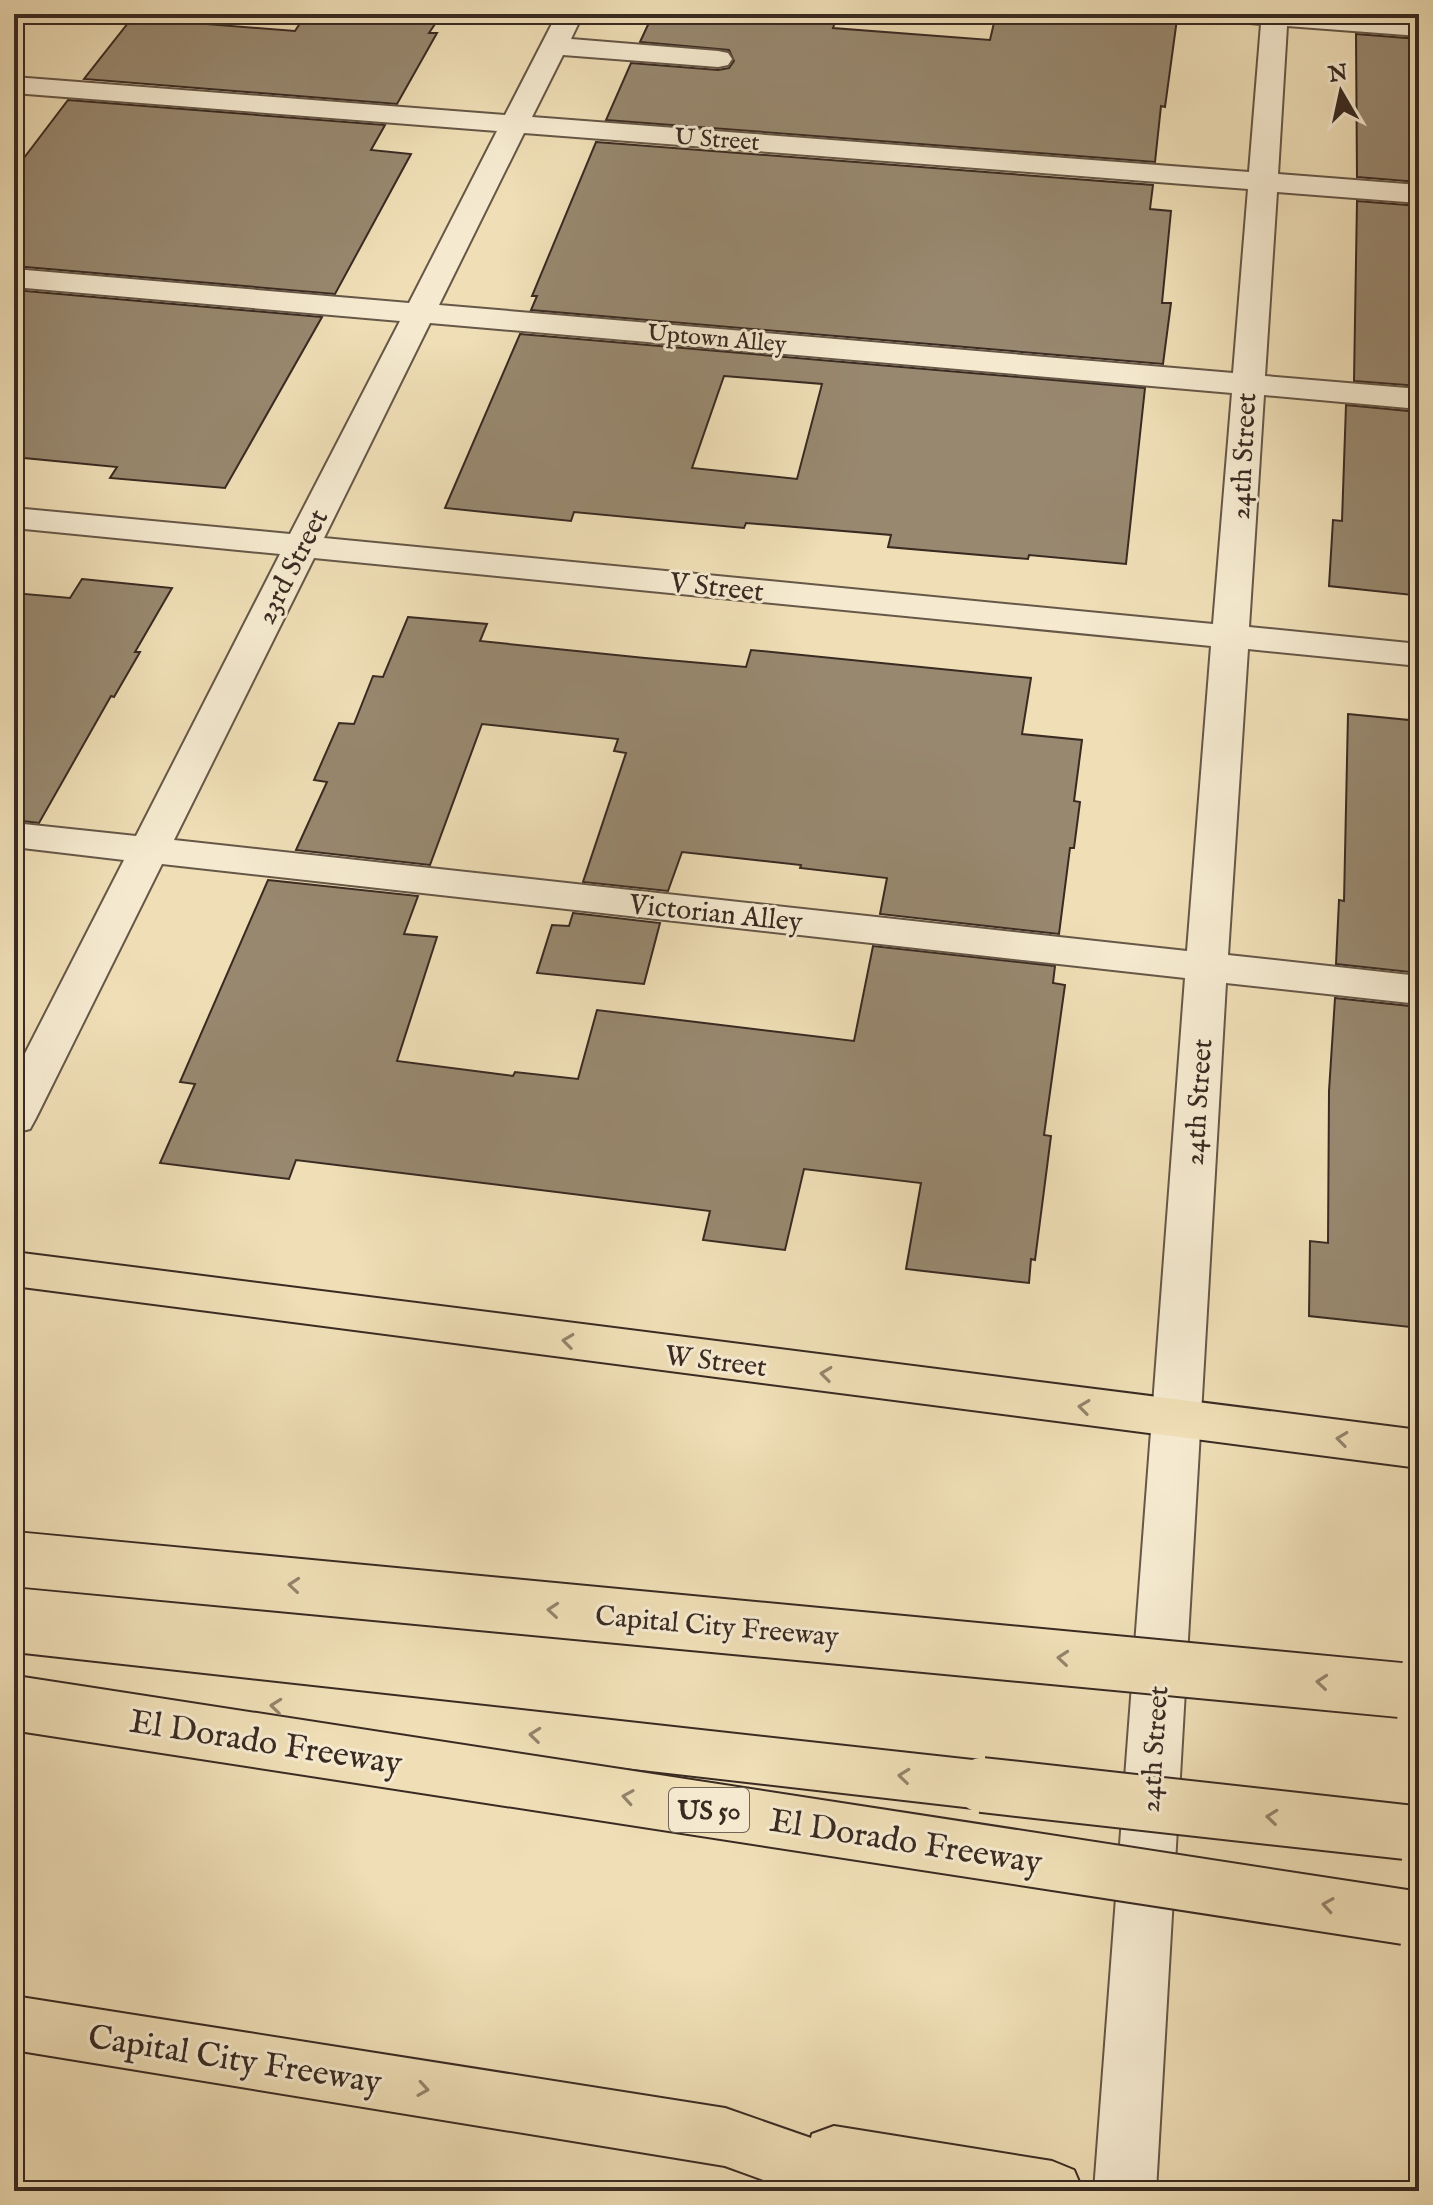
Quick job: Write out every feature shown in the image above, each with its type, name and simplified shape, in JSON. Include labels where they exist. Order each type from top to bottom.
[{"type":"main road","name":"W Street","points":[[14,1269],[1419,1449]]},
{"type":"main road","name":"Capital City Freeway","points":[[14,1559],[1409,1691]]},
{"type":"main road","points":[[14,1676],[1412,1833]]},
{"type":"main road","name":"El Dorado Freeway","points":[[14,1703],[1412,1918]]},
{"type":"main road","name":"Capital City Freeway","points":[[14,2023],[725,2137],[876,2191]]},
{"type":"main road","points":[[725,2137],[1052,2191]]},
{"type":"street","name":"23rd Street","points":[[14,1118],[570,14]]},
{"type":"street","points":[[1226,14],[1419,28]]},
{"type":"street","name":"24th Street","points":[[1125,2191],[1174,1419],[1232,637],[1246,384],[1275,16]]},
{"type":"street","points":[[554,46],[718,59]]},
{"type":"street","name":"U Street","points":[[14,85],[1419,194]]},
{"type":"street","name":"Uptown Alley","points":[[14,278],[1419,399]]},
{"type":"street","name":"V Street","points":[[14,518],[1419,655]]},
{"type":"street","name":"Victorian Alley","points":[[14,835],[1419,990]]},
{"type":"building","points":[[306,14],[435,24],[429,33],[437,33],[397,104],[84,79],[132,18],[295,31]]},
{"type":"building","points":[[653,14],[838,14],[833,28],[990,40],[996,14],[1105,14],[1177,19],[1165,107],[1161,106],[1155,162],[606,120],[631,63],[718,70],[729,68],[734,61],[729,50],[640,42]]},
{"type":"building","points":[[1356,34],[1419,39],[1419,94],[1415,94],[1418,182],[1357,177]]},
{"type":"building","points":[[68,100],[385,125],[371,150],[411,154],[335,294],[14,266],[14,171]]},
{"type":"building","points":[[596,142],[1153,185],[1150,209],[1171,211],[1162,303],[1171,303],[1163,364],[531,310],[537,296],[532,296]]},
{"type":"building","points":[[1357,201],[1419,206],[1419,386],[1354,381]]},
{"type":"building","points":[[14,290],[322,317],[225,488],[110,478],[117,467],[14,457]]},
{"type":"building","points":[[520,334],[1145,388],[1126,564],[888,547],[891,535],[746,523],[744,528],[574,512],[571,521],[445,508]],"holes":[[[724,376],[822,384],[797,479],[692,468]]]},
{"type":"building","points":[[1346,405],[1419,412],[1419,501],[1412,500],[1412,595],[1329,586],[1333,520],[1342,521]]},
{"type":"building","points":[[82,579],[172,588],[135,652],[140,652],[114,697],[111,696],[39,823],[14,820],[14,593],[70,598]]},
{"type":"building","points":[[408,617],[487,624],[480,641],[645,658],[746,667],[751,650],[1031,678],[1022,734],[1082,740],[1074,801],[1080,802],[1074,848],[1070,848],[1059,934],[880,914],[887,878],[682,852],[668,891],[583,882],[626,753],[614,751],[618,739],[482,724],[430,865],[296,850],[327,782],[314,780],[339,723],[354,724],[373,676],[383,677]]},
{"type":"building","points":[[1348,714],[1419,721],[1419,973],[1336,964],[1339,900],[1344,901]]},
{"type":"building","points":[[268,880],[418,896],[404,934],[437,937],[397,1061],[513,1076],[515,1072],[578,1079],[597,1010],[854,1041],[873,946],[1055,966],[1053,983],[1065,985],[1044,1135],[1051,1136],[1035,1260],[1031,1259],[1029,1283],[906,1269],[921,1183],[804,1169],[785,1250],[703,1240],[710,1211],[296,1160],[289,1179],[160,1163],[195,1084],[180,1082]]},
{"type":"building","points":[[573,913],[660,923],[644,984],[537,973],[552,925],[569,926]]},
{"type":"building","points":[[1335,998],[1419,1007],[1419,1328],[1309,1316],[1310,1241],[1328,1243],[1329,1091]]}]
